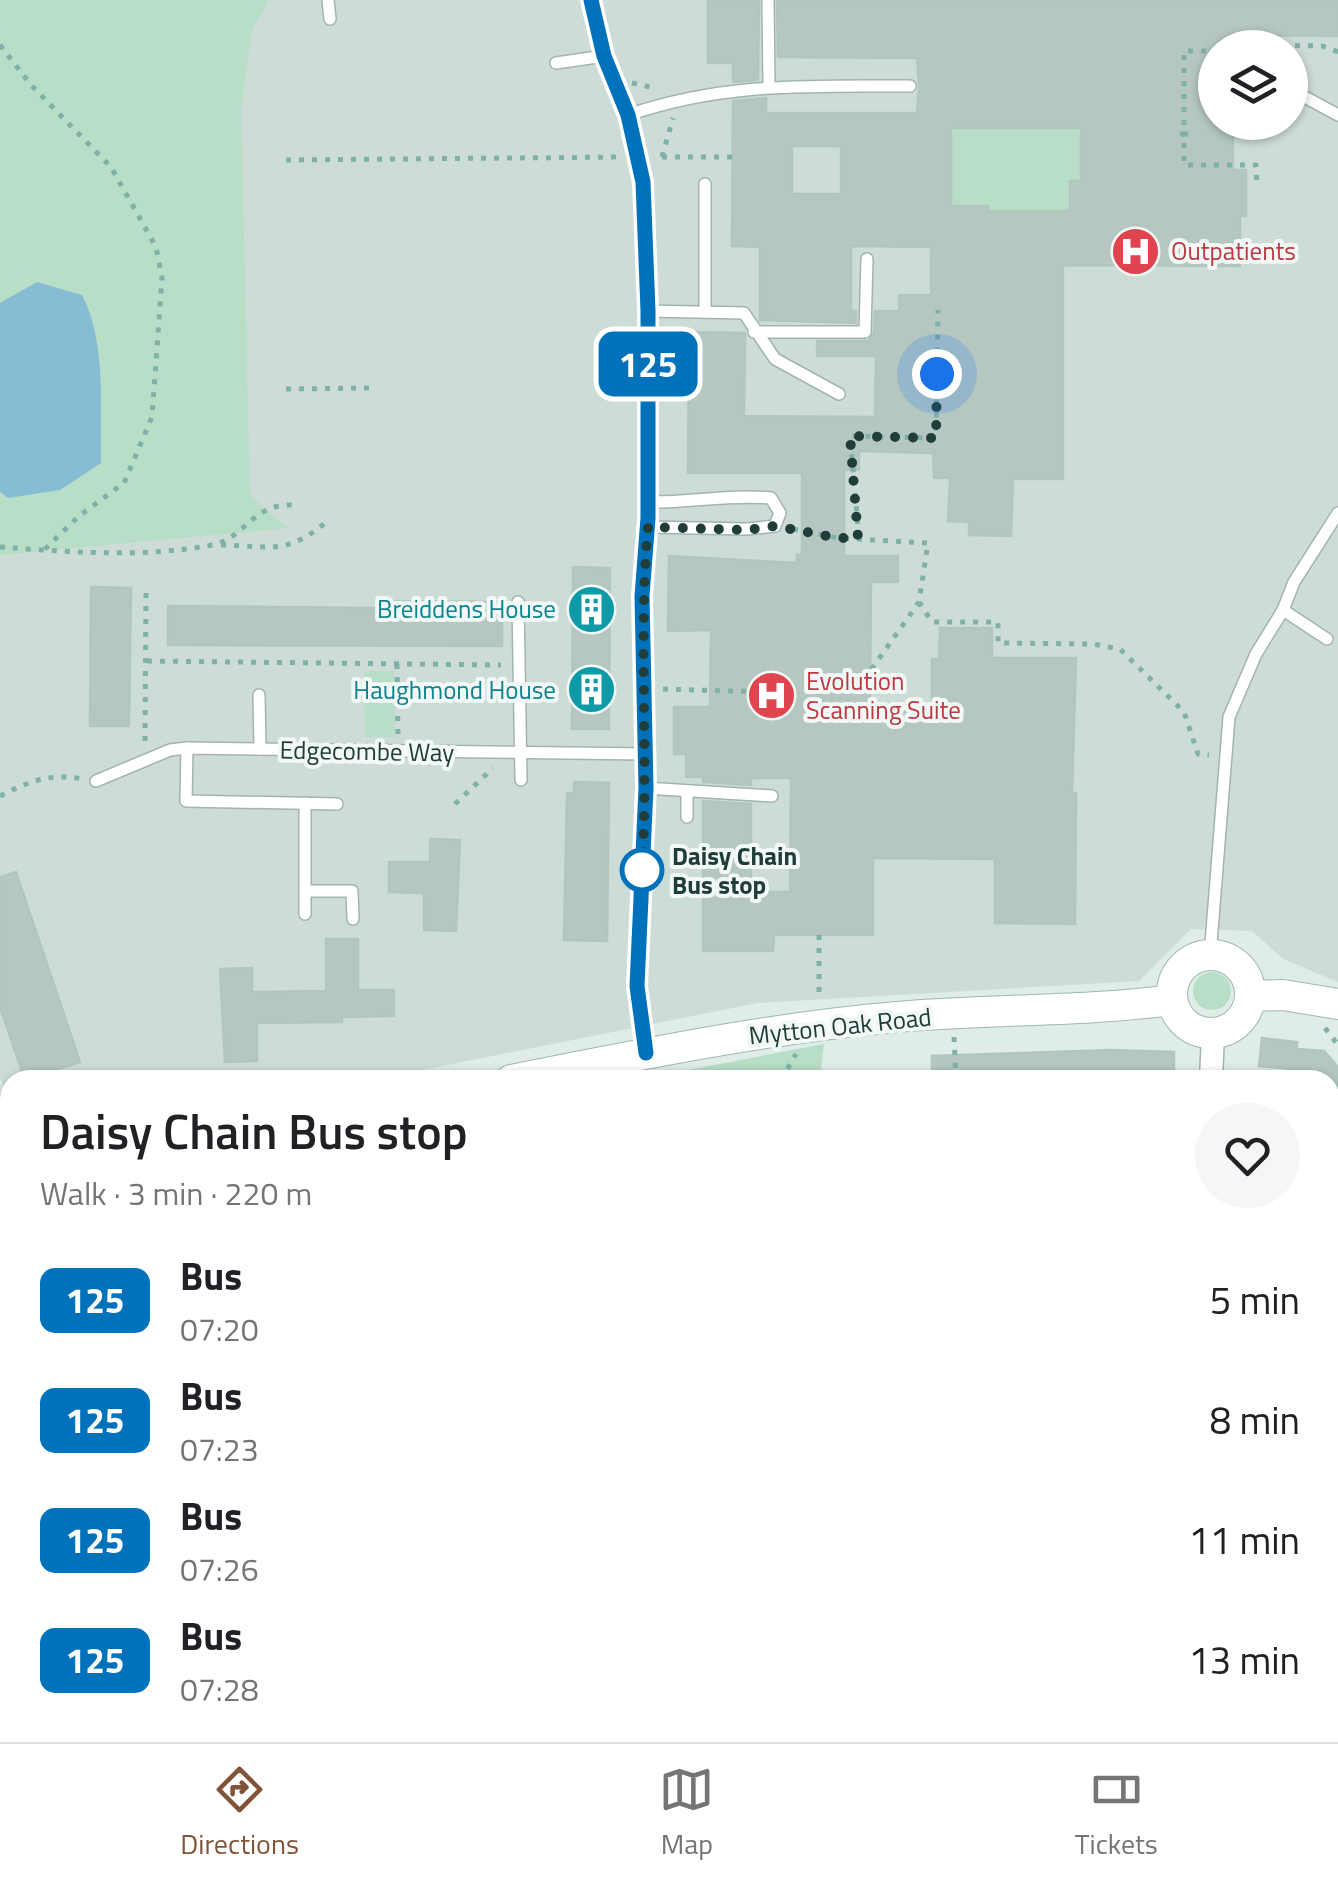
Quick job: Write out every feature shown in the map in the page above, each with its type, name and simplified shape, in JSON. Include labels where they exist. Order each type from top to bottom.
[{"type":"main road","points":[[1210,956],[1239,967],[1250,996],[1234,1026],[1213,1033],[1191,1028],[1172,1000],[1178,974],[1197,958],[1210,956]]},
{"type":"main road","points":[[1250,996],[1283,995],[1332,1014]]},
{"type":"main road","name":"Mytton Oak Road","points":[[561,1070],[778,1031],[899,1017],[1172,1000]]},
{"type":"street","points":[[1211,1070],[1213,1033]]},
{"type":"lane","points":[[328,0],[330,18]]},
{"type":"lane","points":[[591,0],[604,56],[628,115],[643,182],[648,311],[648,527],[642,596],[646,788],[637,986],[646,1053]]},
{"type":"lane","points":[[768,0],[770,87]]},
{"type":"lane","points":[[556,63],[604,56]]},
{"type":"lane","points":[[628,115],[666,102],[740,88],[910,86]]},
{"type":"lane","points":[[1308,98],[1338,114]]},
{"type":"lane","points":[[705,184],[705,312]]},
{"type":"lane","points":[[754,332],[865,332],[867,259]]},
{"type":"lane","points":[[648,311],[744,313],[775,360],[839,394]]},
{"type":"lane","points":[[648,502],[688,503],[752,496],[771,498],[780,513],[775,526],[747,530],[648,527]]},
{"type":"lane","points":[[1210,956],[1229,717],[1256,654],[1283,610],[1294,582],[1338,513]]},
{"type":"lane","points":[[518,602],[514,753],[521,780]]},
{"type":"lane","points":[[1283,610],[1327,639]]},
{"type":"lane","points":[[259,695],[260,748]]},
{"type":"lane","points":[[187,748],[186,801],[337,804]]},
{"type":"lane","name":"Edgecombe Way","points":[[96,781],[144,759],[187,748],[646,754]]},
{"type":"lane","points":[[646,788],[772,796]]},
{"type":"lane","points":[[686,817],[687,791]]},
{"type":"lane","points":[[305,804],[305,914]]},
{"type":"lane","points":[[305,891],[352,891],[353,919]]},
{"type":"path","points":[[0,45],[30,85],[111,166],[156,247],[162,278],[152,417],[124,483],[79,516],[44,550]]},
{"type":"path","points":[[1308,46],[1338,52]]},
{"type":"path","points":[[1198,51],[1182,51],[1184,165],[1256,165],[1257,184]]},
{"type":"path","points":[[286,160],[634,157]]},
{"type":"path","points":[[659,157],[732,158]]},
{"type":"path","points":[[858,538],[850,436],[936,438],[938,310]]},
{"type":"path","points":[[286,389],[374,388]]},
{"type":"path","points":[[218,544],[274,504],[294,505]]},
{"type":"path","points":[[0,547],[137,552],[218,544],[289,547],[329,520]]},
{"type":"path","points":[[775,526],[838,538],[928,543],[918,602],[871,670]]},
{"type":"path","points":[[144,759],[146,591]]},
{"type":"path","points":[[918,602],[932,622],[998,622],[998,642],[1093,644],[1120,649],[1184,712],[1198,754],[1226,756]]},
{"type":"path","points":[[147,661],[519,665]]},
{"type":"path","points":[[397,664],[398,752]]},
{"type":"path","points":[[663,689],[764,692]]},
{"type":"path","points":[[455,804],[514,753]]},
{"type":"path","points":[[0,796],[57,775],[96,781]]},
{"type":"path","points":[[819,935],[820,998]]},
{"type":"path","points":[[1332,1014],[1326,1030],[1338,1045]]},
{"type":"path","points":[[954,1034],[956,1070]]},
{"type":"path","points":[[787,1070],[799,1042]]},
{"type":"shaded area","points":[[0,0],[1338,0],[1338,982],[1283,959],[1252,931],[1191,929],[1139,981],[758,1003],[423,1070],[0,1070]]},
{"type":"green space","points":[[0,0],[269,0],[252,30],[241,108],[250,496],[288,528],[0,555]]},
{"type":"green space","points":[[1081,127],[1081,181],[1070,181],[1070,211],[988,211],[987,206],[951,219],[951,128]]},
{"type":"green space","points":[[364,671],[394,671],[395,737],[365,737]]},
{"type":"green space","points":[[1212,972],[1225,978],[1231,991],[1225,1004],[1212,1010],[1199,1004],[1193,991],[1199,978]]},
{"type":"green space","points":[[824,1044],[821,1070],[688,1070]]},
{"type":"water","points":[[37,282],[82,295],[90,314],[99,355],[101,463],[60,490],[8,498],[0,492],[0,303]]},
{"type":"building","points":[[708,0],[759,0],[758,80],[733,82],[733,63],[708,63]]},
{"type":"building","points":[[777,0],[1338,0],[1338,36],[1308,36],[1308,30],[1198,30],[1198,140],[1233,140],[1233,170],[1246,170],[1246,216],[1240,216],[1240,266],[1063,265],[1063,479],[1013,479],[1011,536],[969,535],[969,522],[948,521],[950,478],[934,478],[933,453],[859,451],[859,470],[844,470],[844,556],[898,556],[898,582],[871,582],[870,708],[932,708],[932,659],[939,659],[940,628],[992,628],[992,658],[1076,658],[1072,793],[1076,793],[1075,924],[995,923],[995,859],[873,858],[873,935],[774,935],[773,951],[703,951],[703,801],[751,804],[751,892],[790,892],[791,778],[751,778],[751,785],[686,777],[686,754],[674,754],[674,707],[710,707],[711,630],[668,631],[669,556],[797,563],[797,555],[802,555],[802,473],[688,473],[689,332],[745,333],[744,416],[875,417],[876,356],[817,356],[817,341],[869,341],[874,333],[875,311],[899,311],[899,295],[931,295],[931,247],[851,246],[851,311],[856,311],[856,323],[760,320],[760,247],[732,246],[733,101],[766,98],[766,113],[917,113],[917,58],[778,57]],"holes":[[[951,128],[1081,128],[1081,181],[1070,181],[1070,211],[988,211],[988,206],[951,206]],[[792,146],[841,146],[841,194],[792,194]]]},
{"type":"building","points":[[573,567],[610,568],[609,729],[572,729]]},
{"type":"building","points":[[91,587],[131,588],[129,726],[90,726]]},
{"type":"building","points":[[377,601],[502,602],[502,646],[168,645],[168,606],[377,608]]},
{"type":"building","points":[[574,782],[609,783],[607,941],[564,940],[567,793],[574,793]]},
{"type":"building","points":[[430,839],[460,840],[456,931],[424,930],[424,893],[389,892],[389,862],[430,862]]},
{"type":"building","points":[[16,872],[80,1062],[56,1070],[22,1070],[0,1007],[0,877]]},
{"type":"building","points":[[326,939],[358,939],[358,990],[394,990],[394,1016],[342,1017],[342,1022],[257,1023],[257,1061],[225,1062],[220,969],[252,968],[252,992],[326,991]]},
{"type":"building","points":[[1262,1038],[1297,1042],[1297,1049],[1324,1051],[1338,1070],[1303,1070],[1259,1066]]},
{"type":"building","points":[[1111,1050],[1174,1052],[1174,1070],[932,1070],[932,1056]]},
{"type":"bus line","name":"125","points":[[591,0],[604,56],[628,115],[643,182],[648,311],[648,518],[642,596],[646,788],[637,986],[646,1053]]},
{"type":"place","name":"Outpatients","points":[[1136,251]]},
{"type":"place","name":"Breiddens House","points":[[591,609]]},
{"type":"place","name":"Haughmond House","points":[[591,690]]},
{"type":"place","name":"Evolution Scanning Suite","points":[[771,695]]},
{"type":"place","name":"Daisy Chain Bus stop","points":[[642,870]]},
{"type":"route","points":[[642,870],[646,688],[642,596],[648,527],[747,530],[775,526],[858,538],[850,436],[936,438],[937,374]]}]
